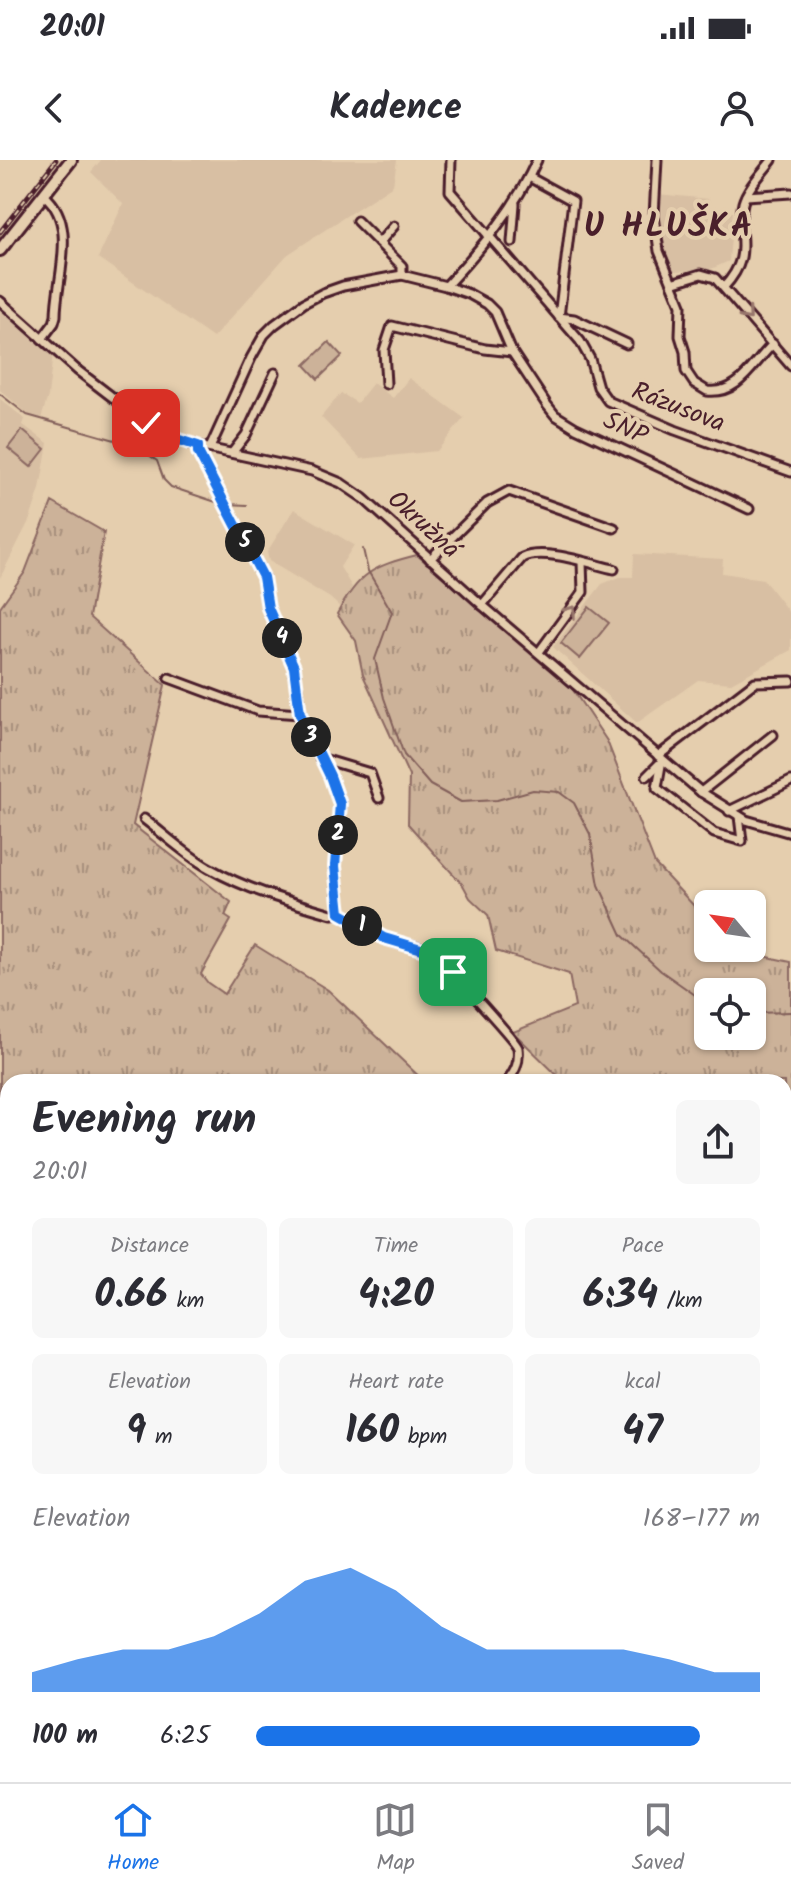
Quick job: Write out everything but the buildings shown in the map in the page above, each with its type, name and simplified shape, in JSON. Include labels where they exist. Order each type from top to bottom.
[{"type":"main road","points":[[0,250],[71,160]]},
{"type":"street","name":"Rázusova","points":[[451,160],[450,191],[580,341],[590,359],[598,387],[608,401],[675,430],[791,472]]},
{"type":"street","points":[[446,286],[491,237],[516,202],[537,160]]},
{"type":"street","points":[[657,160],[656,238],[663,264],[681,305],[680,330],[686,371],[697,386],[712,392],[733,385],[746,376],[773,344]]},
{"type":"street","points":[[724,287],[732,279],[744,249],[742,206],[772,160]]},
{"type":"street","points":[[529,177],[573,201],[559,317],[574,319],[627,344]]},
{"type":"street","points":[[746,196],[791,193]]},
{"type":"street","points":[[42,339],[56,316],[63,238],[54,204],[44,195]]},
{"type":"street","points":[[512,242],[516,202]]},
{"type":"street","points":[[357,221],[402,266],[402,275]]},
{"type":"street","points":[[379,243],[394,226]]},
{"type":"street","points":[[672,283],[705,274],[715,278],[791,366]]},
{"type":"street","name":"SNP","points":[[210,448],[251,358],[264,335],[274,325],[323,293],[402,275],[446,286],[480,299],[495,312],[512,352],[555,415],[576,428],[749,509]]},
{"type":"street","name":"Okružná","points":[[0,301],[77,370],[146,423],[170,437],[312,471],[341,483],[363,498],[482,605],[701,792],[729,811],[763,827],[791,833]]},
{"type":"street","points":[[386,384],[384,350],[392,326],[485,349],[512,352]]},
{"type":"street","points":[[232,453],[246,435],[275,373]]},
{"type":"street","points":[[198,446],[216,489],[263,577],[268,608],[294,667],[300,714],[340,804],[335,866],[340,913]]},
{"type":"street","points":[[430,559],[487,503],[509,491],[614,528]]},
{"type":"street","points":[[482,605],[526,556],[539,554],[614,569]]},
{"type":"street","points":[[539,652],[583,592],[582,562]]},
{"type":"street","points":[[169,678],[258,711],[300,714]]},
{"type":"street","points":[[647,776],[660,758],[755,682],[791,681]]},
{"type":"street","points":[[701,792],[773,735]]},
{"type":"street","points":[[320,758],[370,773],[379,798]]},
{"type":"street","points":[[660,758],[657,788],[714,833],[742,841],[739,816]]},
{"type":"street","points":[[729,811],[791,781]]},
{"type":"street","points":[[144,819],[206,867],[222,875],[267,895],[332,914],[340,913],[384,938],[431,952],[515,1040],[518,1061],[513,1074]]},
{"type":"shaded area","points":[[101,160],[397,160],[393,185],[287,255],[213,338],[98,258],[123,204],[91,172]]},
{"type":"shaded area","points":[[657,194],[709,199],[708,210],[733,212],[729,261],[709,270],[670,271],[658,223]]},
{"type":"shaded area","points":[[0,309],[53,353],[48,396],[41,419],[28,414],[0,390]]},
{"type":"shaded area","points":[[409,378],[464,418],[437,451],[361,459],[321,417],[341,393],[357,403],[373,383],[393,398]]},
{"type":"shaded area","points":[[0,399],[25,419],[23,425],[48,443],[40,489],[30,519],[0,578]]},
{"type":"shaded area","points":[[294,509],[354,545],[340,567],[352,587],[341,608],[269,561],[267,552]]},
{"type":"shaded area","points":[[634,554],[723,559],[722,573],[763,579],[791,615],[791,650],[731,683],[698,680],[637,723],[553,647],[602,584],[620,577],[633,577]]},
{"type":"green space","points":[[329,342],[342,356],[318,379],[305,365]]},
{"type":"green space","points":[[22,430],[45,449],[31,467],[8,448]]},
{"type":"green space","points":[[52,502],[104,532],[89,617],[165,685],[133,825],[231,902],[225,916],[231,920],[201,974],[208,983],[224,994],[255,945],[328,990],[417,1074],[0,1074],[0,607],[25,572]]},
{"type":"green space","points":[[417,555],[571,687],[607,741],[655,864],[694,906],[694,962],[766,962],[766,956],[791,962],[791,1074],[556,1074],[513,1032],[575,1007],[569,974],[496,951],[488,915],[408,824],[409,776],[363,675],[356,641],[337,614],[360,580],[369,573]]},
{"type":"green space","points":[[589,607],[609,623],[580,659],[561,643]]},
{"type":"waterway","points":[[0,394],[27,415],[115,440],[149,455],[157,461],[164,480],[171,487],[222,504]]},
{"type":"waterway","points":[[228,504],[247,505]]},
{"type":"waterway","points":[[363,549],[368,571],[392,612],[375,659],[384,698],[404,755],[430,785],[461,802],[497,800],[533,790],[559,792],[574,803],[590,834],[599,885],[622,935],[661,971],[694,994]]},
{"type":"waterway","points":[[766,1013],[791,1012]]},
{"type":"railway","points":[[0,232],[56,160]]},
{"type":"district","name":"U HLUŠKA","points":[[669,227]]},
{"type":"route","points":[[146,423],[170,437],[198,446],[216,489],[263,577],[268,608],[294,667],[300,714],[340,804],[335,866],[340,913],[398,944],[431,952],[453,972]]}]
